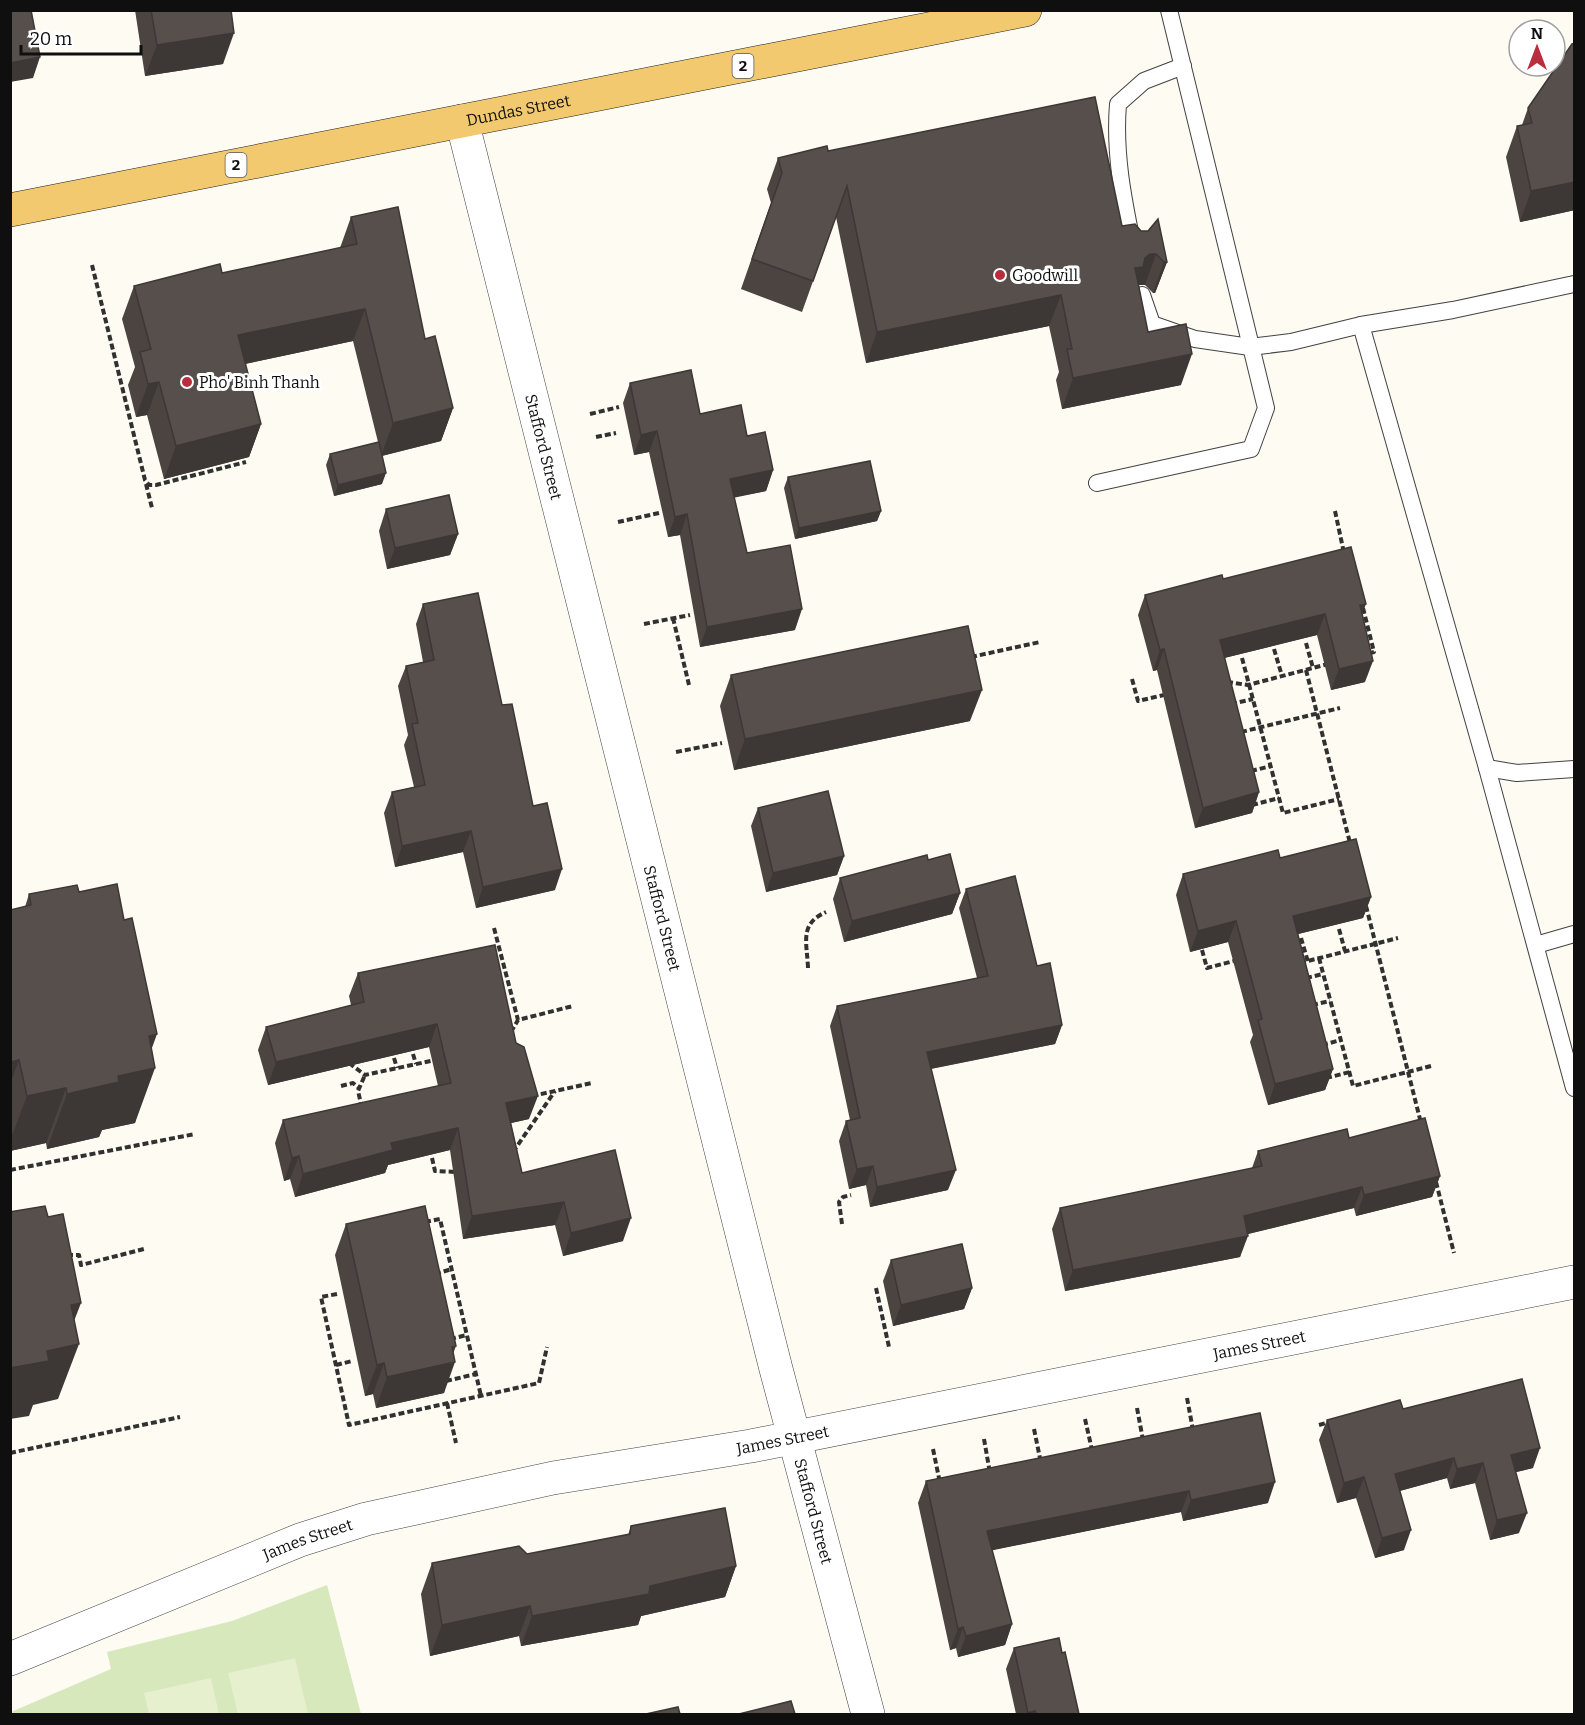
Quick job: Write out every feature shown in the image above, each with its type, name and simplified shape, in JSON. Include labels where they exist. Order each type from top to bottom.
[{"type":"main road","name":"Dundas Street","points":[[10,210],[1025,10]]},
{"type":"street","name":"Stafford Street","points":[[462,121],[794,1437],[868,1714]]},
{"type":"street","name":"James Street","points":[[10,1659],[300,1540],[366,1519],[553,1478],[794,1437],[1575,1282]]},
{"type":"lane","points":[[1097,483],[1251,449],[1266,408],[1169,10]]},
{"type":"lane","points":[[1134,252],[1117,168],[1115,134],[1118,104],[1144,81],[1183,66]]},
{"type":"lane","points":[[1142,295],[1152,324],[1195,339],[1251,347],[1291,342],[1361,325],[1453,310],[1575,284]]},
{"type":"lane","points":[[1361,325],[1575,1088]]},
{"type":"lane","points":[[1487,768],[1517,773],[1575,769]]},
{"type":"lane","points":[[1536,945],[1575,934]]},
{"type":"path","points":[[92,265],[152,508]]},
{"type":"path","points":[[590,414],[619,407]]},
{"type":"path","points":[[596,437],[616,433]]},
{"type":"path","points":[[145,480],[149,485],[156,485],[246,462]]},
{"type":"path","points":[[1335,511],[1348,561]]},
{"type":"path","points":[[618,522],[659,513]]},
{"type":"path","points":[[1360,599],[1374,652],[1365,654]]},
{"type":"path","points":[[644,624],[690,615]]},
{"type":"path","points":[[673,618],[689,685]]},
{"type":"path","points":[[963,659],[1040,642]]},
{"type":"path","points":[[1306,643],[1313,668]]},
{"type":"path","points":[[1274,649],[1282,676]]},
{"type":"path","points":[[1242,658],[1283,813],[1339,799]]},
{"type":"path","points":[[1221,680],[1250,684],[1335,662]]},
{"type":"path","points":[[1306,670],[1353,855]]},
{"type":"path","points":[[1132,679],[1138,701],[1174,692]]},
{"type":"path","points":[[1162,683],[1165,694]]},
{"type":"path","points":[[1228,705],[1253,699]]},
{"type":"path","points":[[1234,734],[1340,708]]},
{"type":"path","points":[[676,752],[722,743]]},
{"type":"path","points":[[1245,772],[1271,766]]},
{"type":"path","points":[[1252,805],[1279,798]]},
{"type":"path","points":[[1364,900],[1422,1129]]},
{"type":"path","points":[[808,968],[807,926],[813,918],[826,912]]},
{"type":"path","points":[[494,928],[518,1020]]},
{"type":"path","points":[[1339,929],[1345,952]]},
{"type":"path","points":[[1301,938],[1308,962]]},
{"type":"path","points":[[1297,964],[1398,938]]},
{"type":"path","points":[[1202,950],[1207,968],[1241,959],[1238,951]]},
{"type":"path","points":[[1319,958],[1353,1086],[1431,1066]]},
{"type":"path","points":[[1298,980],[1323,974]]},
{"type":"path","points":[[1305,1007],[1330,1001]]},
{"type":"path","points":[[509,1035],[518,1020],[573,1006]]},
{"type":"path","points":[[1316,1047],[1341,1040]]},
{"type":"path","points":[[413,1053],[416,1064]]},
{"type":"path","points":[[394,1058],[397,1068]]},
{"type":"path","points":[[365,1075],[438,1059]]},
{"type":"path","points":[[340,1062],[346,1060],[365,1075]]},
{"type":"path","points":[[1325,1078],[1350,1072]]},
{"type":"path","points":[[363,1110],[359,1088],[365,1075]]},
{"type":"path","points":[[342,1086],[353,1083],[359,1088]]},
{"type":"path","points":[[530,1087],[531,1097],[592,1083]]},
{"type":"path","points":[[508,1156],[515,1151],[555,1091]]},
{"type":"path","points":[[531,1113],[542,1112]]},
{"type":"path","points":[[10,1170],[195,1134]]},
{"type":"path","points":[[432,1158],[435,1171],[463,1172]]},
{"type":"path","points":[[1434,1174],[1454,1253]]},
{"type":"path","points":[[842,1224],[839,1202],[843,1197],[851,1195]]},
{"type":"path","points":[[420,1223],[440,1219],[481,1396]]},
{"type":"path","points":[[58,1255],[79,1255],[81,1265],[144,1249]]},
{"type":"path","points":[[426,1276],[452,1269]]},
{"type":"path","points":[[876,1288],[889,1347]]},
{"type":"path","points":[[337,1294],[321,1297],[349,1425],[539,1383],[547,1347]]},
{"type":"path","points":[[441,1341],[467,1335]]},
{"type":"path","points":[[336,1365],[352,1361]]},
{"type":"path","points":[[445,1381],[476,1374]]},
{"type":"path","points":[[1186,1398],[1194,1436]]},
{"type":"path","points":[[447,1403],[456,1443]]},
{"type":"path","points":[[1137,1408],[1144,1443]]},
{"type":"path","points":[[10,1453],[180,1417]]},
{"type":"path","points":[[1085,1419],[1092,1455]]},
{"type":"path","points":[[1319,1425],[1335,1421]]},
{"type":"path","points":[[1034,1429],[1042,1464]]},
{"type":"path","points":[[984,1438],[990,1474]]},
{"type":"path","points":[[933,1449],[941,1488]]},
{"type":"green space","points":[[327,1585],[361,1714],[11,1714],[11,1712],[111,1669],[107,1652],[232,1621]]},
{"type":"green space","points":[[295,1658],[308,1714],[238,1714],[228,1673]]},
{"type":"green space","points":[[211,1678],[219,1714],[149,1714],[144,1693]]},
{"type":"building","points":[[10,10],[31,10],[40,57],[10,63]]},
{"type":"building","points":[[151,10],[231,10],[234,33],[157,45]]},
{"type":"building","points":[[1575,43],[1575,182],[1531,191],[1517,126],[1532,123],[1528,108],[1549,78],[1567,78],[1567,51]]},
{"type":"building","name":"Goodwill","points":[[1095,97],[1122,226],[1135,224],[1141,231],[1148,231],[1158,219],[1167,262],[1156,254],[1150,254],[1145,258],[1143,267],[1135,268],[1148,332],[1186,324],[1192,354],[1073,378],[1067,349],[1072,349],[1061,295],[877,332],[847,186],[813,281],[752,259],[782,173],[778,158],[827,146],[828,151]]},
{"type":"building","points":[[398,207],[425,339],[435,336],[453,408],[393,423],[365,309],[238,335],[261,424],[176,446],[159,382],[148,384],[140,352],[151,349],[134,286],[220,264],[222,273],[357,244],[351,217]]},
{"type":"building","points":[[691,370],[700,414],[741,405],[747,436],[765,432],[773,470],[730,479],[747,553],[790,545],[802,609],[707,627],[687,514],[675,517],[657,431],[641,435],[630,383]]},
{"type":"building","points":[[379,442],[386,473],[338,485],[330,454]]},
{"type":"building","points":[[870,461],[881,511],[799,528],[788,477]]},
{"type":"building","points":[[449,495],[458,534],[395,548],[386,509]]},
{"type":"building","points":[[1351,547],[1366,604],[1360,605],[1373,661],[1339,669],[1325,614],[1220,640],[1259,792],[1203,808],[1164,649],[1160,650],[1145,595],[1222,575],[1223,579]]},
{"type":"building","points":[[478,593],[502,705],[512,704],[533,806],[547,803],[562,869],[483,887],[471,831],[402,846],[392,792],[425,785],[412,724],[418,723],[406,666],[434,660],[423,604]]},
{"type":"building","points":[[968,626],[982,690],[745,739],[731,675]]},
{"type":"building","points":[[828,791],[844,856],[773,873],[758,808]]},
{"type":"building","points":[[1356,839],[1371,897],[1293,916],[1333,1069],[1275,1084],[1258,1020],[1262,1019],[1236,921],[1198,931],[1183,874],[1278,850],[1280,858]]},
{"type":"building","points":[[950,854],[960,893],[852,921],[840,878],[927,855],[928,860]]},
{"type":"building","points":[[1015,876],[1037,966],[1050,963],[1062,1025],[927,1052],[956,1170],[877,1187],[873,1166],[857,1169],[846,1121],[860,1118],[837,1006],[988,976],[966,889]]},
{"type":"building","points":[[117,884],[124,920],[132,918],[157,1034],[149,1036],[155,1068],[118,1076],[119,1082],[67,1094],[66,1088],[27,1096],[19,1060],[10,1061],[10,910],[31,905],[29,894],[77,885],[79,892]]},
{"type":"building","points":[[495,945],[516,1043],[524,1047],[538,1096],[506,1103],[522,1173],[615,1150],[631,1218],[571,1233],[564,1202],[472,1216],[458,1128],[391,1143],[393,1150],[303,1174],[299,1156],[292,1158],[283,1120],[451,1083],[437,1024],[276,1062],[266,1027],[364,1002],[358,973]]},
{"type":"building","points":[[1425,1118],[1440,1176],[1364,1195],[1362,1187],[1244,1216],[1248,1236],[1073,1270],[1060,1208],[1262,1166],[1258,1151],[1347,1129],[1349,1138]]},
{"type":"building","points":[[45,1206],[48,1217],[63,1214],[81,1303],[71,1305],[79,1344],[47,1351],[49,1361],[10,1368],[10,1212]]},
{"type":"building","points":[[425,1206],[456,1346],[452,1347],[455,1362],[387,1377],[384,1363],[377,1365],[346,1224]]},
{"type":"building","points":[[962,1244],[972,1288],[901,1305],[891,1260]]},
{"type":"building","points":[[1522,1379],[1540,1448],[1511,1455],[1527,1513],[1497,1520],[1483,1463],[1457,1469],[1454,1458],[1395,1474],[1411,1530],[1382,1538],[1364,1477],[1344,1483],[1327,1420],[1400,1400],[1403,1409]]},
{"type":"building","points":[[1260,1413],[1275,1482],[1191,1500],[1189,1491],[987,1531],[1012,1624],[966,1636],[963,1627],[958,1629],[926,1481]]},
{"type":"building","points":[[725,1508],[736,1566],[650,1586],[649,1594],[532,1616],[530,1606],[442,1625],[432,1563],[519,1546],[527,1554],[630,1534],[631,1526]]},
{"type":"building","points":[[1059,1638],[1062,1653],[1065,1652],[1079,1714],[1036,1714],[1035,1711],[1028,1713],[1014,1648]]},
{"type":"building","points":[[791,1701],[795,1714],[739,1714]]},
{"type":"building","points":[[678,1707],[680,1714],[646,1714]]},
{"type":"place","name":"Goodwill","points":[[1000,275]]},
{"type":"place","name":"Pho' Binh Thanh","points":[[187,382]]}]
